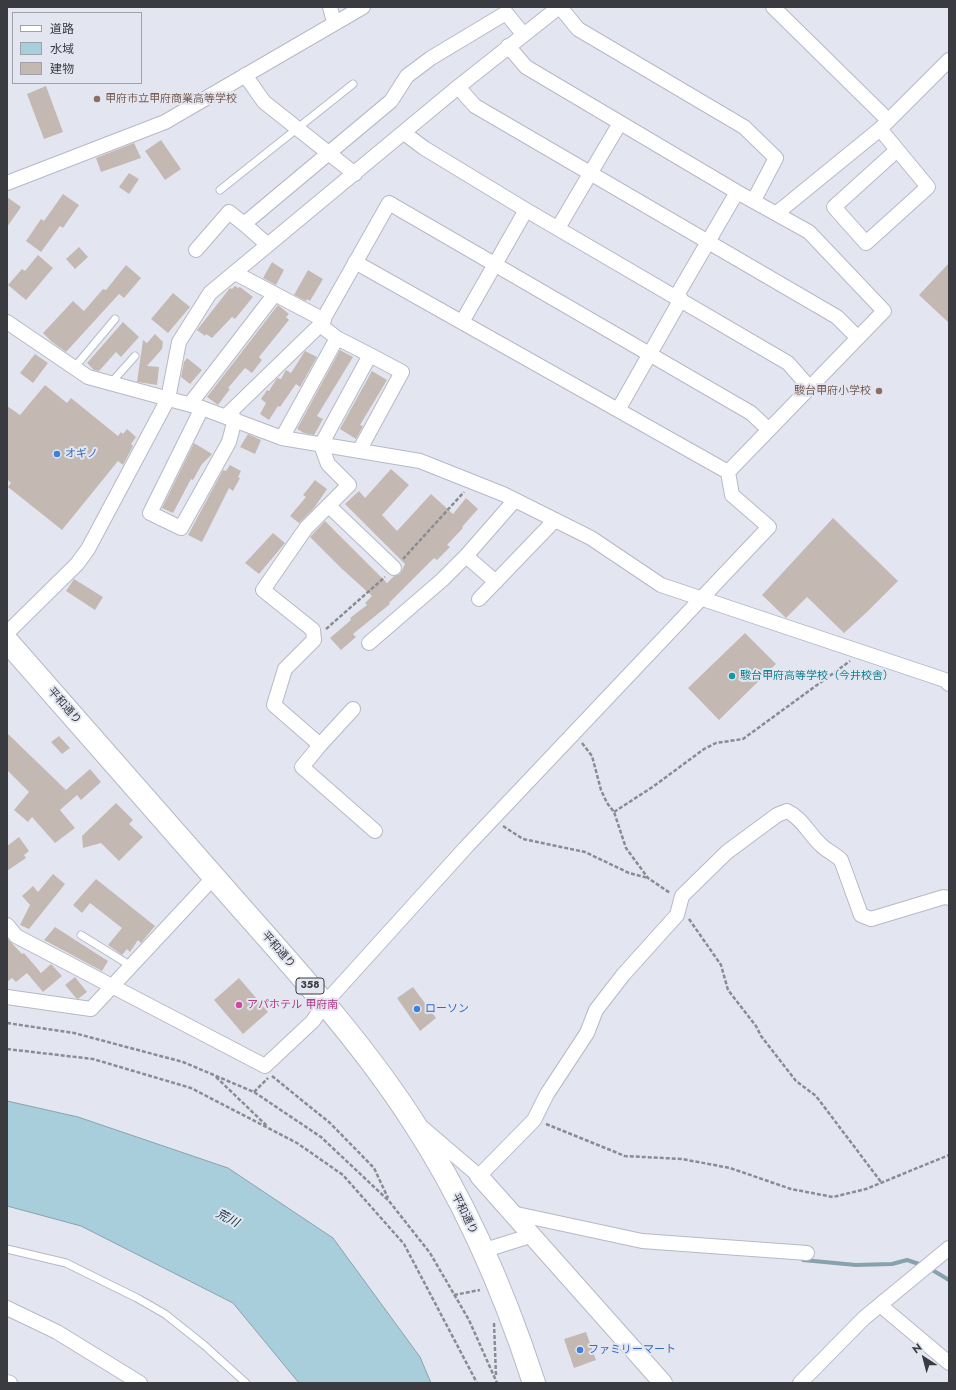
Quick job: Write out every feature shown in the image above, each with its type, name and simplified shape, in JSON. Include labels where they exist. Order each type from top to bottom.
[{"type":"highway","name":"平和通り","points":[[7,641],[325,1003],[375,1066],[412,1120],[453,1191],[505,1302],[534,1383]]},
{"type":"street","points":[[330,7],[334,22]]},
{"type":"street","points":[[7,183],[164,122],[245,76],[334,22],[363,7]]},
{"type":"street","points":[[7,633],[77,564],[88,549],[168,399],[179,342],[210,294],[458,87],[559,7],[578,29],[744,126],[776,158],[754,200]]},
{"type":"street","points":[[774,7],[884,125],[897,150],[928,187],[866,243],[834,207],[897,150]]},
{"type":"street","points":[[244,224],[328,152],[391,101],[407,76],[431,58],[506,12],[523,34]]},
{"type":"street","points":[[508,46],[526,67],[737,192],[778,213],[809,232],[884,310],[728,472]]},
{"type":"street","points":[[778,213],[884,125],[949,60]]},
{"type":"street","points":[[245,76],[264,102],[355,174]]},
{"type":"street","points":[[458,87],[475,106],[837,317],[858,338]]},
{"type":"street","points":[[558,228],[620,123]]},
{"type":"street","points":[[404,133],[424,148],[526,210],[788,363],[809,387]]},
{"type":"street","points":[[618,410],[650,354],[708,243],[737,192]]},
{"type":"street","points":[[274,294],[196,406],[150,513],[181,528],[229,442],[230,418],[322,322],[389,203],[751,413],[768,429]]},
{"type":"street","points":[[462,322],[526,210]]},
{"type":"street","points":[[196,250],[229,212],[268,245]]},
{"type":"street","points":[[355,262],[728,472]]},
{"type":"street","points":[[235,273],[322,322],[338,338],[402,372],[359,451]]},
{"type":"street","points":[[7,322],[88,377],[196,406],[282,438],[420,461],[514,500],[591,538],[660,585],[862,653],[948,680]]},
{"type":"street","points":[[282,438],[338,338]]},
{"type":"street","points":[[320,745],[274,705],[285,670],[314,640],[313,630],[263,590],[306,528],[349,485],[328,464],[321,445],[370,355]]},
{"type":"street","points":[[7,924],[16,936],[269,1069],[313,1021],[325,1003],[493,819],[769,527],[732,495],[728,472]]},
{"type":"street","points":[[369,643],[442,580],[466,556],[514,500]]},
{"type":"street","points":[[329,506],[394,568]]},
{"type":"street","points":[[479,599],[555,520]]},
{"type":"street","points":[[466,556],[496,582]]},
{"type":"street","points":[[353,709],[302,767],[374,831]]},
{"type":"street","points":[[479,1176],[534,1120],[547,1094],[587,1033],[596,1010],[624,975],[677,915],[682,896],[727,852],[777,815],[787,811],[795,815],[821,845],[841,860],[861,915],[871,919],[944,897],[949,898]]},
{"type":"street","points":[[7,997],[90,1009],[214,877]]},
{"type":"street","points":[[412,1120],[479,1176],[663,1383]]},
{"type":"street","points":[[512,1213],[642,1241],[807,1253]]},
{"type":"street","points":[[482,1251],[533,1235]]},
{"type":"street","points":[[800,1383],[864,1318],[949,1248]]},
{"type":"street","points":[[880,1306],[949,1363]]},
{"type":"street","points":[[7,1308],[57,1332],[140,1383]]},
{"type":"lane","points":[[220,190],[353,84]]},
{"type":"lane","points":[[74,368],[115,319]]},
{"type":"lane","points":[[110,384],[135,356]]},
{"type":"lane","points":[[81,935],[130,966]]},
{"type":"lane","points":[[7,1249],[66,1263],[137,1298],[171,1319],[204,1345],[246,1383]]},
{"type":"path","points":[[614,812],[654,786],[704,749],[716,743],[743,739],[862,653]]},
{"type":"path","points":[[574,734],[592,756],[602,790],[607,803],[614,812],[626,848],[648,878]]},
{"type":"path","points":[[493,819],[523,839],[585,852],[630,873],[648,878],[673,895],[679,906],[721,965],[728,990],[756,1026],[761,1036],[796,1081],[816,1096],[881,1182]]},
{"type":"path","points":[[7,1023],[74,1033],[183,1062],[254,1092],[321,1137],[389,1201],[430,1253],[469,1320],[498,1383]]},
{"type":"path","points":[[7,1049],[93,1059],[191,1088],[297,1143],[343,1175],[404,1244],[477,1383]]},
{"type":"path","points":[[254,1092],[269,1069],[330,1124],[374,1168],[389,1201]]},
{"type":"path","points":[[214,1075],[270,1129]]},
{"type":"path","points":[[534,1120],[624,1156],[682,1159],[730,1168],[791,1189],[833,1197],[866,1189],[949,1155]]},
{"type":"path","points":[[454,1295],[480,1288],[483,1295]]},
{"type":"path","points":[[494,1316],[496,1379]]},
{"type":"water","name":"荒川","points":[[7,1101],[78,1117],[228,1168],[333,1238],[420,1357],[431,1383],[299,1383],[233,1303],[81,1226],[7,1206]]},
{"type":"building","points":[[46,86],[63,132],[44,139],[27,94]]},
{"type":"building","points":[[161,140],[181,169],[165,180],[145,151]]},
{"type":"building","points":[[134,143],[141,158],[101,172],[96,158]]},
{"type":"building","points":[[129,173],[139,179],[129,194],[119,187]]},
{"type":"building","points":[[63,194],[79,205],[63,228],[60,226],[41,252],[26,241],[41,219],[44,221]]},
{"type":"building","points":[[7,197],[21,207],[7,227]]},
{"type":"building","points":[[79,247],[88,257],[75,269],[66,259]]},
{"type":"building","points":[[38,255],[53,268],[26,300],[8,285],[22,269],[25,271]]},
{"type":"building","points":[[272,262],[284,270],[276,285],[263,278]]},
{"type":"building","points":[[949,263],[949,323],[919,295]]},
{"type":"building","points":[[126,265],[141,278],[124,298],[119,294],[66,352],[52,342],[43,333],[73,301],[84,311],[103,289],[106,290]]},
{"type":"building","points":[[308,270],[323,279],[310,301],[307,299],[306,301],[294,295]]},
{"type":"building","points":[[235,286],[238,288],[240,287],[253,297],[235,319],[232,317],[212,338],[206,334],[205,336],[197,330],[230,288],[232,289]]},
{"type":"building","points":[[173,293],[190,307],[168,333],[151,319]]},
{"type":"building","points":[[278,305],[289,314],[286,317],[289,320],[259,357],[262,360],[252,373],[245,368],[228,388],[230,389],[218,405],[207,397]]},
{"type":"building","points":[[123,322],[139,337],[121,357],[116,352],[99,371],[94,370],[87,363]]},
{"type":"building","points":[[155,334],[163,342],[162,349],[147,366],[159,367],[157,385],[137,382],[143,340],[147,343]]},
{"type":"building","points":[[340,350],[353,357],[317,416],[323,419],[314,435],[304,433],[297,429]]},
{"type":"building","points":[[305,351],[317,357],[300,387],[296,384],[280,407],[278,406],[269,420],[260,414],[266,403],[261,399],[267,390],[269,391],[277,378],[281,379],[286,370],[291,373]]},
{"type":"building","points":[[35,354],[48,363],[33,383],[20,373]]},
{"type":"building","points":[[187,358],[202,370],[190,384],[181,377],[184,362]]},
{"type":"building","points":[[372,371],[387,380],[360,425],[363,426],[356,439],[340,429]]},
{"type":"building","points":[[45,385],[67,403],[71,398],[118,436],[121,432],[123,434],[127,429],[136,437],[131,444],[133,446],[123,465],[118,461],[62,530],[8,487],[11,483],[7,479],[7,406],[20,415]]},
{"type":"building","points":[[248,434],[261,440],[255,454],[240,447]]},
{"type":"building","points":[[194,443],[212,454],[202,464],[193,480],[191,479],[173,513],[162,508]]},
{"type":"building","points":[[230,465],[241,471],[238,477],[240,478],[233,491],[229,488],[202,542],[188,535],[223,470],[226,471]]},
{"type":"building","points":[[391,469],[409,485],[382,515],[397,531],[431,494],[453,514],[466,498],[478,509],[447,545],[450,547],[437,560],[434,558],[389,603],[390,604],[353,634],[356,637],[341,650],[330,638],[351,620],[350,618],[367,605],[365,603],[372,596],[310,537],[325,521],[387,583],[394,576],[400,574],[405,564],[345,504],[359,491],[365,498]]},
{"type":"building","points":[[315,480],[327,489],[314,508],[299,523],[290,516],[306,497],[303,495]]},
{"type":"building","points":[[833,518],[898,581],[844,633],[807,597],[786,618],[762,595]]},
{"type":"building","points":[[273,533],[285,543],[259,574],[245,563]]},
{"type":"building","points":[[74,579],[103,597],[95,610],[66,591]]},
{"type":"building","name":"駿台甲府高等学校（今井校舎）","points":[[745,633],[776,664],[719,720],[688,688]]},
{"type":"building","points":[[7,733],[66,790],[90,769],[101,782],[81,800],[77,795],[60,810],[75,828],[55,843],[32,817],[28,822],[14,810],[29,792],[7,770]]},
{"type":"building","points":[[59,736],[70,748],[62,754],[51,742]]},
{"type":"building","points":[[116,803],[133,820],[129,824],[143,837],[119,861],[101,843],[83,848],[82,836]]},
{"type":"building","points":[[19,837],[29,851],[24,855],[26,858],[7,871],[7,846]]},
{"type":"building","points":[[53,874],[65,884],[29,929],[20,925],[30,905],[22,896],[33,886],[38,892]]},
{"type":"building","points":[[96,879],[155,926],[141,943],[138,940],[130,952],[127,949],[122,955],[108,945],[122,928],[90,903],[82,913],[73,905]]},
{"type":"building","points":[[55,927],[108,961],[102,971],[44,940]]},
{"type":"building","points":[[7,938],[22,954],[24,953],[41,973],[51,964],[62,976],[43,992],[27,973],[16,982],[12,978],[7,982]]},
{"type":"building","points":[[75,977],[87,992],[78,999],[65,985]]},
{"type":"building","points":[[239,978],[268,1012],[243,1034],[214,1000]]},
{"type":"building","points":[[413,987],[436,1018],[420,1031],[397,998]]},
{"type":"building","name":"ファミリーマート","points":[[586,1332],[596,1360],[574,1368],[564,1339]]},
{"type":"waterway","points":[[803,1260],[856,1265],[892,1264],[907,1260],[922,1265]]},
{"type":"waterway","points":[[929,1268],[949,1280]]},
{"type":"place","name":"甲府市立甲府商業高等学校","points":[[97,99]]},
{"type":"place","name":"駿台甲府小学校","points":[[879,391]]},
{"type":"place","name":"オギノ","points":[[57,454]]},
{"type":"place","name":"駿台甲府高等学校（今井校舎）","points":[[732,676]]},
{"type":"place","name":"アパホテル 甲府南","points":[[239,1005]]},
{"type":"place","name":"ローソン","points":[[417,1009]]},
{"type":"place","name":"ファミリーマート","points":[[580,1350]]}]
